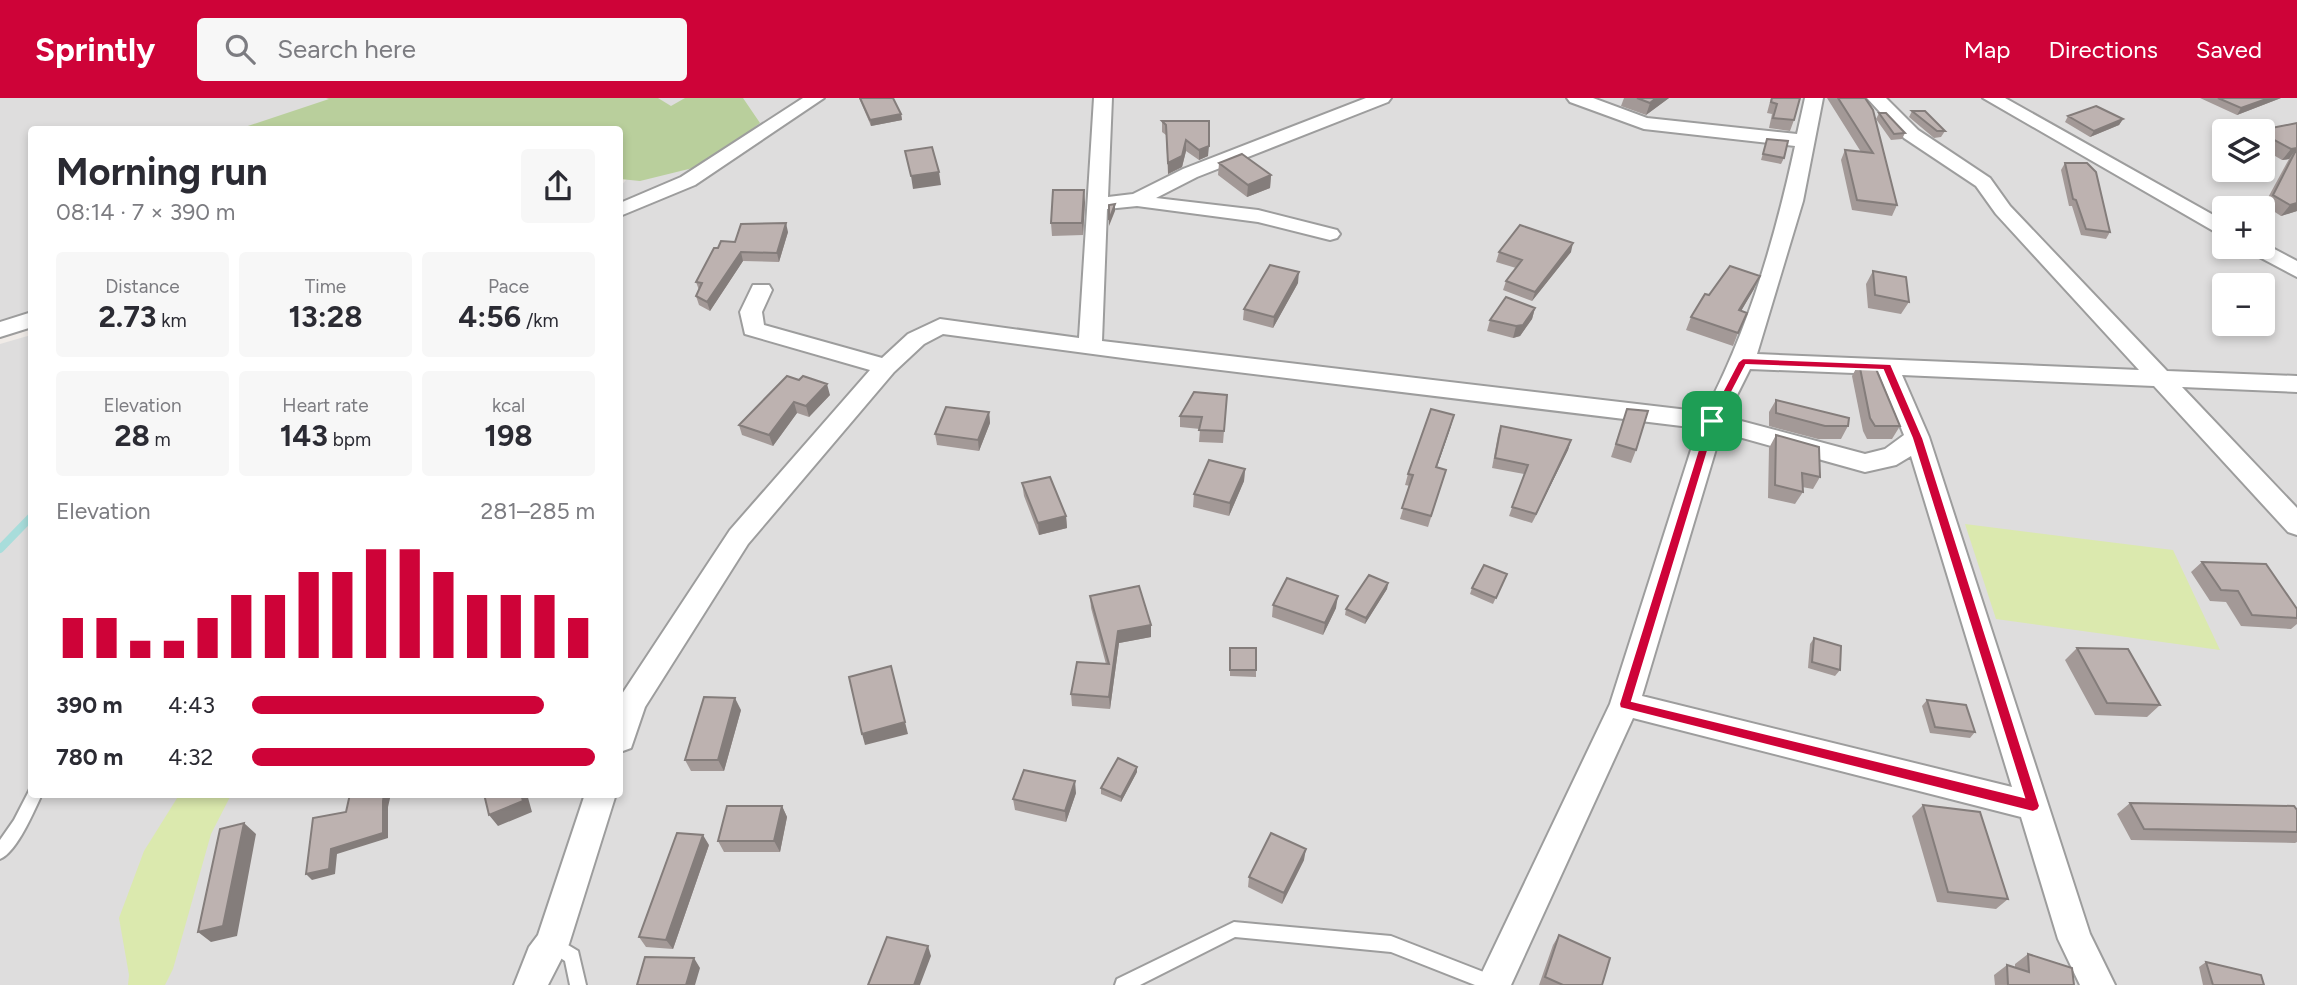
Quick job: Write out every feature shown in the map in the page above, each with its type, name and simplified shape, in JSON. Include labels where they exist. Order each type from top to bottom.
[{"type":"street","points":[[623,209],[688,181],[815,98]]},
{"type":"street","points":[[1090,346],[1103,98]]},
{"type":"street","points":[[1137,200],[1190,173],[1381,98]]},
{"type":"street","points":[[1576,98],[1644,123],[1805,141]]},
{"type":"street","points":[[1493,984],[1625,704],[1712,421],[1743,362],[1793,201],[1814,98]]},
{"type":"street","points":[[1876,98],[1911,134],[1983,182],[2003,210],[2297,525]]},
{"type":"street","points":[[1992,98],[2212,222]]},
{"type":"street","points":[[1097,204],[1137,200],[1258,216],[1330,234]]},
{"type":"street","points":[[2275,258],[2297,270]]},
{"type":"street","points":[[761,290],[751,312],[753,329],[886,367]]},
{"type":"street","points":[[0,330],[28,320]]},
{"type":"street","points":[[623,721],[626,703],[739,537],[886,367],[916,339],[940,326],[1712,421],[1866,463],[1882,462],[1897,456],[1917,438]]},
{"type":"street","points":[[1743,362],[2157,376],[2297,384]]},
{"type":"street","points":[[1887,367],[1917,438],[2075,939],[2098,985]]},
{"type":"street","points":[[1625,704],[2033,806]]},
{"type":"street","points":[[531,985],[541,959],[552,944],[600,798]]},
{"type":"lane","points":[[0,852],[19,825],[33,798]]},
{"type":"lane","points":[[1123,985],[1234,929],[1391,944],[1493,984]]},
{"type":"lane","points":[[552,944],[572,956],[578,985]]},
{"type":"shaded area","points":[[0,98],[351,98],[395,126],[28,126],[28,312],[0,323]]},
{"type":"shaded area","points":[[619,98],[2297,98],[2297,985],[0,985],[0,344],[28,336],[28,798],[623,798],[623,183],[649,153]]},
{"type":"green space","points":[[326,98],[658,98],[671,106],[685,98],[743,98],[760,123],[705,165],[640,181],[623,179],[623,126],[248,126],[329,99]]},
{"type":"green space","points":[[1965,524],[2173,550],[2220,650],[1996,619]]},
{"type":"green space","points":[[177,798],[229,798],[211,834],[173,969],[165,985],[128,985],[129,975],[119,918],[144,851]]},
{"type":"building","points":[[860,98],[893,98],[901,114],[870,120]]},
{"type":"building","points":[[1637,98],[1656,98],[1650,103]]},
{"type":"building","points":[[1772,98],[1800,98],[1794,120],[1773,118],[1777,104],[1771,102]]},
{"type":"building","points":[[1838,98],[1865,98],[1873,110],[1897,205],[1857,200],[1845,150],[1873,153]]},
{"type":"building","points":[[2218,98],[2269,98],[2241,108]]},
{"type":"building","points":[[2096,106],[2123,119],[2094,131],[2068,116]]},
{"type":"building","points":[[1912,111],[1925,111],[1945,131],[1937,131]]},
{"type":"building","points":[[1879,113],[1886,113],[1905,133],[1894,134]]},
{"type":"building","points":[[1162,121],[1209,121],[1209,146],[1199,150],[1186,140],[1182,156],[1168,163],[1166,125]]},
{"type":"building","points":[[2297,123],[2297,148],[2291,149],[2275,140],[2275,127]]},
{"type":"building","points":[[1767,139],[1788,141],[1784,158],[1763,154]]},
{"type":"building","points":[[932,147],[939,172],[911,176],[905,151]]},
{"type":"building","points":[[2297,148],[2297,203],[2290,205],[2273,195]]},
{"type":"building","points":[[1242,154],[1271,175],[1248,185],[1219,163]]},
{"type":"building","points":[[2065,163],[2087,163],[2096,172],[2110,232],[2086,229],[2076,200],[2073,199]]},
{"type":"building","points":[[1053,190],[1084,190],[1082,223],[1051,223]]},
{"type":"building","points":[[1115,204],[1109,220],[1109,205]]},
{"type":"building","points":[[786,223],[777,253],[741,252],[707,302],[696,296],[702,283],[696,282],[714,248],[718,248],[721,241],[735,242],[741,224]]},
{"type":"building","points":[[1520,225],[1573,243],[1535,292],[1506,281],[1522,260],[1499,252]]},
{"type":"building","points":[[1270,265],[1299,272],[1274,317],[1244,309]]},
{"type":"building","points":[[1730,266],[1760,276],[1739,310],[1747,313],[1738,333],[1691,317],[1705,294],[1709,295]]},
{"type":"building","points":[[1873,271],[1906,277],[1909,302],[1875,295]]},
{"type":"building","points":[[1506,297],[1535,308],[1523,325],[1490,320]]},
{"type":"building","points":[[1859,363],[1874,364],[1900,426],[1875,426],[1870,418]]},
{"type":"building","points":[[787,376],[799,380],[803,376],[827,384],[806,406],[794,402],[769,435],[739,425]]},
{"type":"building","points":[[1194,392],[1227,395],[1224,431],[1199,430],[1202,417],[1180,416]]},
{"type":"building","points":[[1776,400],[1849,418],[1848,426],[1825,426],[1776,413]]},
{"type":"building","points":[[946,407],[989,412],[978,440],[935,434]]},
{"type":"building","points":[[1431,409],[1454,415],[1436,467],[1446,470],[1431,516],[1402,508],[1413,475],[1408,474]]},
{"type":"building","points":[[1627,409],[1648,411],[1636,450],[1616,444]]},
{"type":"building","points":[[1501,426],[1571,440],[1536,514],[1512,507],[1528,465],[1495,458]]},
{"type":"building","points":[[1776,435],[1819,447],[1820,477],[1802,473],[1803,492],[1775,485]]},
{"type":"building","points":[[1209,460],[1245,469],[1230,503],[1194,494]]},
{"type":"building","points":[[1050,477],[1066,516],[1038,523],[1022,483]]},
{"type":"building","points":[[2202,562],[2266,564],[2297,609],[2297,618],[2252,615],[2238,591],[2221,590]]},
{"type":"building","points":[[1484,565],[1507,574],[1496,598],[1472,588]]},
{"type":"building","points":[[1369,575],[1388,583],[1366,618],[1346,609]]},
{"type":"building","points":[[1287,578],[1338,596],[1325,623],[1273,605]]},
{"type":"building","points":[[1139,586],[1151,625],[1118,631],[1109,697],[1071,694],[1077,662],[1109,664],[1090,596]]},
{"type":"building","points":[[1814,638],[1841,646],[1840,670],[1812,662]]},
{"type":"building","points":[[1230,648],[1256,648],[1256,670],[1230,670]]},
{"type":"building","points":[[2077,648],[2128,649],[2160,705],[2107,703]]},
{"type":"building","points":[[891,666],[905,722],[862,734],[849,677]]},
{"type":"building","points":[[704,697],[735,698],[718,760],[685,760]]},
{"type":"building","points":[[1927,700],[1966,705],[1975,732],[1935,727]]},
{"type":"building","points":[[1118,758],[1137,767],[1121,797],[1101,788]]},
{"type":"building","points":[[1024,770],[1075,781],[1065,811],[1013,799]]},
{"type":"building","points":[[349,798],[383,798],[383,833],[331,849],[329,869],[306,874],[313,818],[346,812]]},
{"type":"building","points":[[485,798],[522,798],[523,801],[489,815]]},
{"type":"building","points":[[2130,803],[2294,806],[2297,810],[2297,832],[2144,829]]},
{"type":"building","points":[[1923,805],[1980,812],[2008,899],[1948,892]]},
{"type":"building","points":[[727,806],[782,806],[774,841],[718,841]]},
{"type":"building","points":[[244,823],[223,926],[198,932],[220,829]]},
{"type":"building","points":[[677,833],[703,835],[666,940],[639,937]]},
{"type":"building","points":[[1271,833],[1306,849],[1284,893],[1249,877]]},
{"type":"building","points":[[1559,935],[1610,958],[1602,985],[1563,985],[1545,977]]},
{"type":"building","points":[[887,937],[928,946],[914,985],[868,985]]},
{"type":"building","points":[[2028,954],[2072,968],[2074,985],[2008,985],[2007,965],[2029,972]]},
{"type":"building","points":[[645,957],[694,958],[686,985],[637,985]]},
{"type":"building","points":[[2206,962],[2261,975],[2264,985],[2213,985]]},
{"type":"waterway","points":[[0,549],[28,520]]},
{"type":"route","points":[[1743,362],[1887,367],[1917,438],[2033,806],[1625,704],[1712,421],[1743,362]]}]
